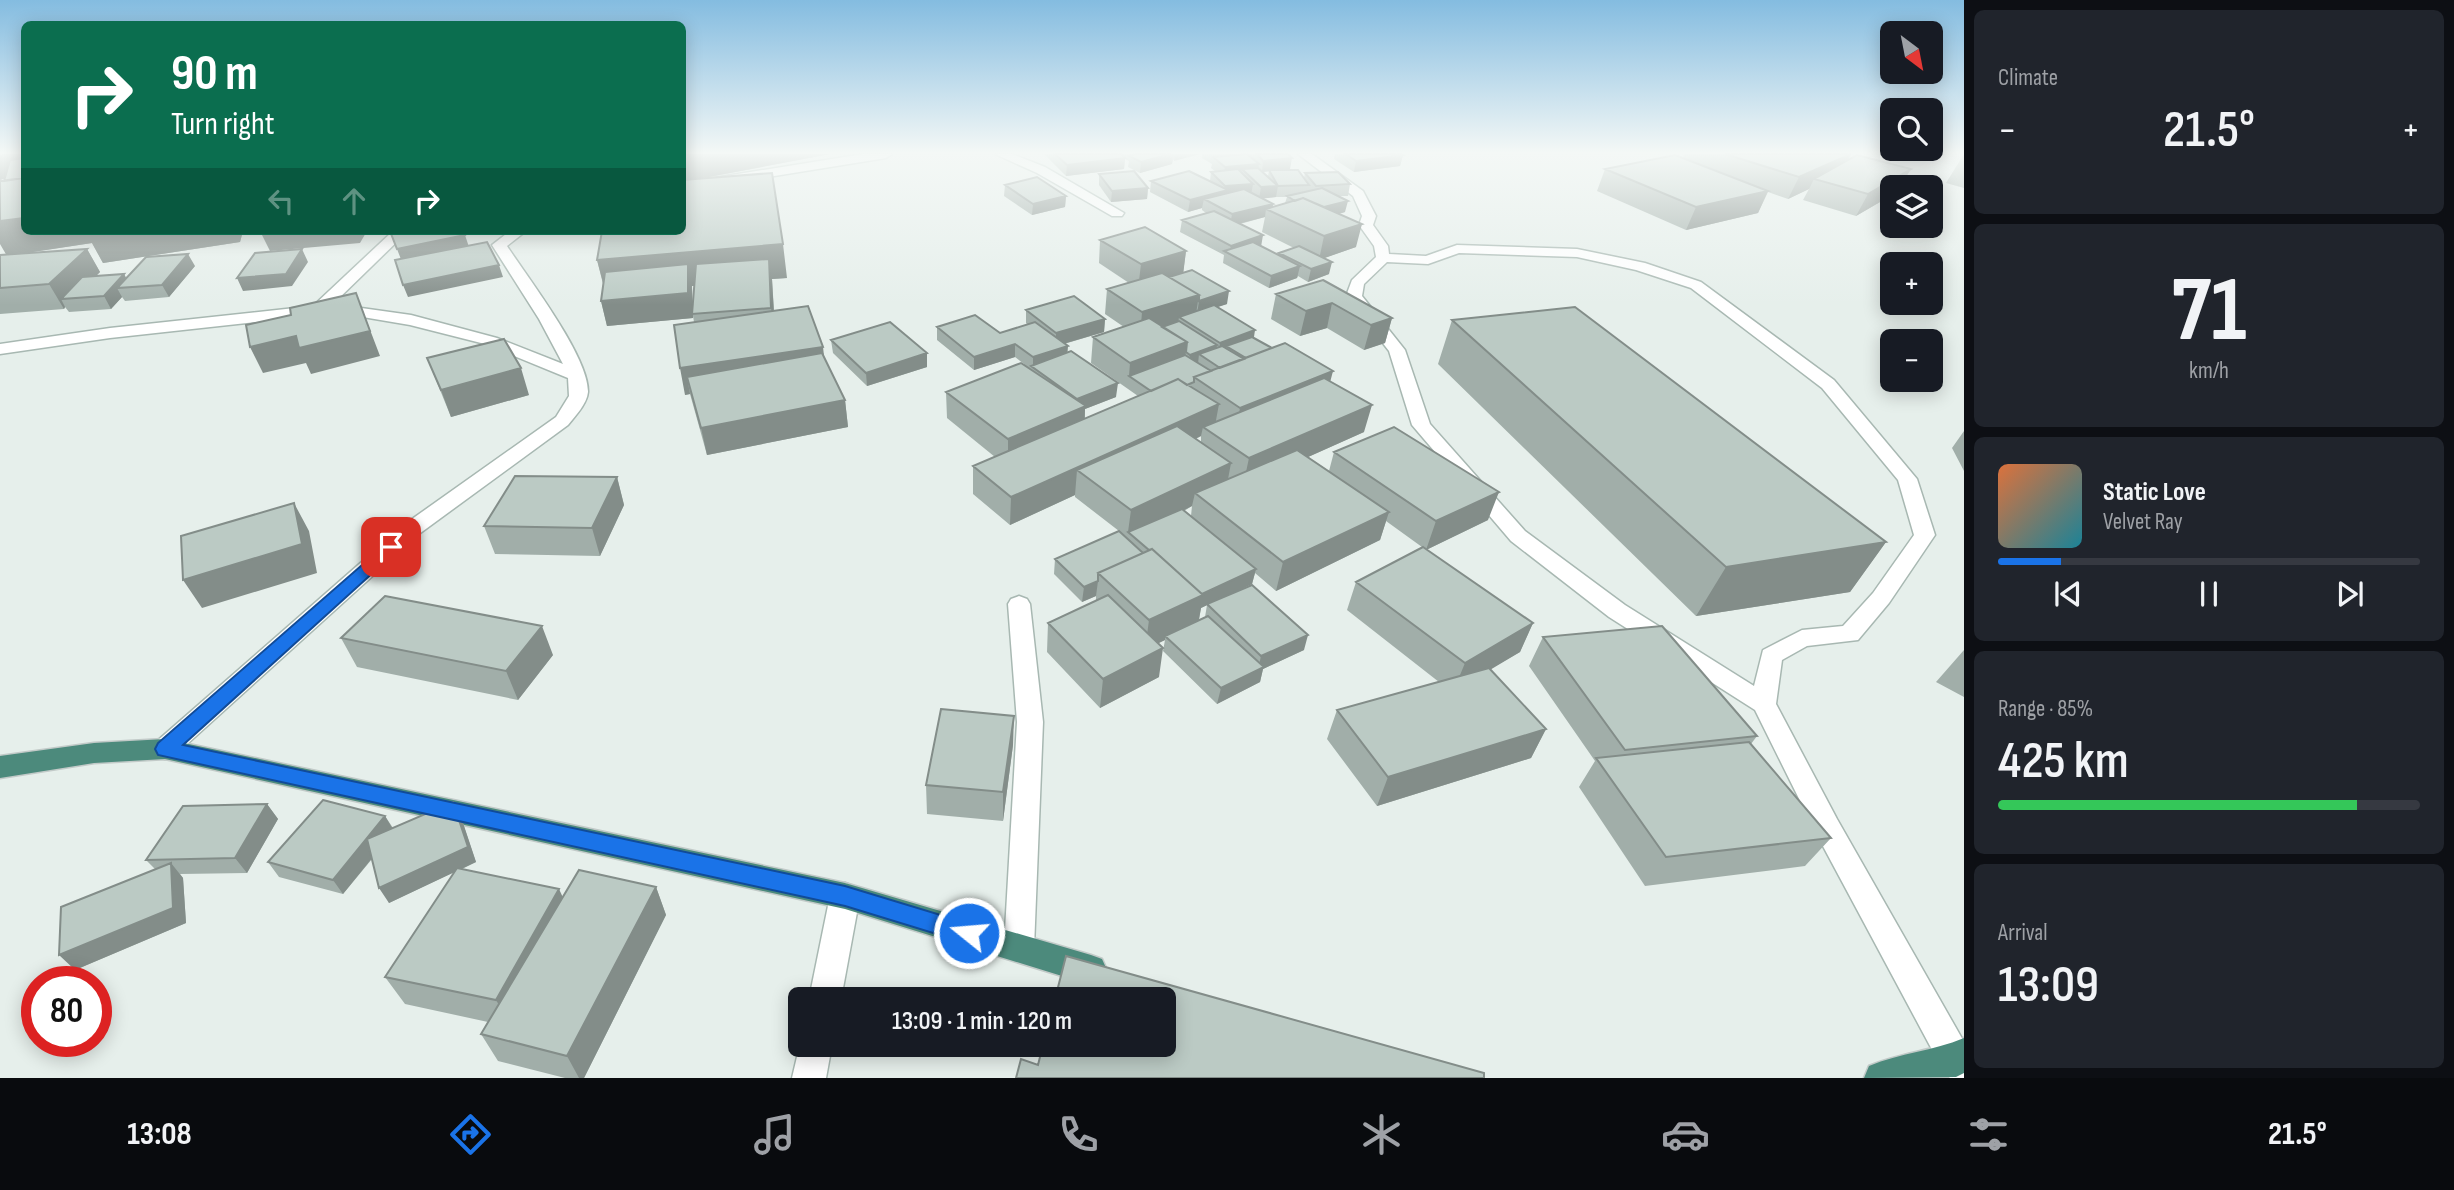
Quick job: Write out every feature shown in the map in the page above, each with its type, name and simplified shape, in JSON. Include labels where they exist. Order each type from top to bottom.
[{"type":"highway","points":[[0,767],[94,753],[165,749],[845,896],[1111,976]]},
{"type":"highway","points":[[1881,1078],[1961,1062]]},
{"type":"street","points":[[1100,204],[1117,214]]},
{"type":"street","points":[[1363,204],[1369,216],[1366,225],[1381,246],[1382,258]]},
{"type":"street","points":[[319,309],[397,235]]},
{"type":"street","points":[[165,749],[412,529],[562,421],[580,396],[578,376],[555,333],[499,244],[513,235]]},
{"type":"street","points":[[1764,704],[1772,656],[1802,638],[1850,634],[1881,598],[1925,535],[1906,479],[1828,384],[1696,285],[1640,266],[1577,253],[1518,249],[1457,249],[1428,260],[1382,258],[1357,284],[1354,296],[1397,350],[1421,425],[1518,536],[1617,611],[1764,704],[1834,838],[1961,1062]]},
{"type":"street","points":[[0,349],[110,333],[339,309],[411,320],[491,341],[578,376]]},
{"type":"street","points":[[1019,948],[1030,722],[1020,604]]},
{"type":"street","points":[[827,987],[845,896]]},
{"type":"street","points":[[809,1078],[813,1057]]},
{"type":"building","points":[[0,204],[21,204],[21,218],[0,221]]},
{"type":"building","points":[[686,204],[777,204],[783,244],[597,260],[601,235],[686,235]]},
{"type":"building","points":[[1214,204],[1272,204],[1232,214]]},
{"type":"building","points":[[1282,204],[1317,204],[1362,224],[1324,236],[1266,209]]},
{"type":"building","points":[[1214,211],[1263,235],[1231,246],[1182,220]]},
{"type":"building","points":[[1145,227],[1186,251],[1141,264],[1100,240]]},
{"type":"building","points":[[392,235],[465,235],[397,249]]},
{"type":"building","points":[[487,242],[499,265],[403,285],[395,260]]},
{"type":"building","points":[[1253,242],[1300,266],[1271,276],[1224,251]]},
{"type":"building","points":[[1299,246],[1332,262],[1311,269],[1279,253]]},
{"type":"building","points":[[87,249],[49,284],[0,288],[0,255]]},
{"type":"building","points":[[302,249],[286,274],[237,278],[255,253]]},
{"type":"building","points":[[188,254],[162,285],[117,288],[146,257]]},
{"type":"building","points":[[769,259],[771,308],[692,314],[696,264]]},
{"type":"building","points":[[688,264],[688,293],[601,301],[605,272]]},
{"type":"building","points":[[1192,270],[1229,291],[1199,301],[1199,295],[1169,277]]},
{"type":"building","points":[[1162,273],[1199,295],[1142,312],[1107,289]]},
{"type":"building","points":[[124,274],[104,296],[61,299],[82,277]]},
{"type":"building","points":[[1323,280],[1392,318],[1371,325],[1332,303],[1306,311],[1276,294]]},
{"type":"building","points":[[356,293],[370,331],[299,348],[296,336],[250,347],[246,325],[291,315],[290,308]]},
{"type":"building","points":[[1074,296],[1105,319],[1056,333],[1026,310]]},
{"type":"building","points":[[1214,305],[1255,330],[1220,343],[1179,317]]},
{"type":"building","points":[[808,306],[823,347],[680,368],[674,325]]},
{"type":"building","points":[[1575,307],[1886,542],[1726,567],[1452,320]]},
{"type":"building","points":[[975,315],[1000,333],[1035,322],[1068,346],[1033,357],[1015,344],[974,357],[937,327]]},
{"type":"building","points":[[1149,318],[1187,342],[1130,363],[1093,337]]},
{"type":"building","points":[[1179,321],[1217,345],[1190,355],[1186,352],[1187,342],[1162,327]]},
{"type":"building","points":[[890,322],[927,353],[866,373],[831,340]]},
{"type":"building","points":[[1252,337],[1272,348],[1246,358],[1226,346]]},
{"type":"building","points":[[504,339],[521,368],[441,390],[427,358]]},
{"type":"building","points":[[1285,343],[1333,371],[1240,408],[1194,377]]},
{"type":"building","points":[[1222,346],[1244,359],[1220,368],[1199,354]]},
{"type":"building","points":[[1071,351],[1118,383],[1077,399],[1031,366]]},
{"type":"building","points":[[822,353],[845,400],[701,428],[687,377]]},
{"type":"building","points":[[1185,355],[1211,371],[1194,377],[1194,382],[1187,385],[1178,379],[1151,391],[1129,376]]},
{"type":"building","points":[[1021,363],[1086,406],[1008,439],[946,392]]},
{"type":"building","points":[[1324,378],[1372,405],[1249,458],[1203,427]]},
{"type":"building","points":[[1178,379],[1219,404],[1011,497],[973,466]]},
{"type":"building","points":[[1177,426],[1231,463],[1131,510],[1077,470]]},
{"type":"building","points":[[1394,427],[1499,492],[1436,521],[1334,452]]},
{"type":"building","points":[[1297,450],[1389,512],[1283,562],[1195,493]]},
{"type":"building","points":[[515,476],[617,477],[592,528],[484,526]]},
{"type":"building","points":[[294,503],[302,544],[183,580],[181,536]]},
{"type":"building","points":[[1182,509],[1256,569],[1202,594],[1152,549],[1149,550],[1128,532]]},
{"type":"building","points":[[1119,531],[1143,553],[1098,573],[1098,581],[1084,587],[1055,559]]},
{"type":"building","points":[[1423,547],[1533,623],[1465,663],[1356,582]]},
{"type":"building","points":[[1152,549],[1203,595],[1149,620],[1098,573]]},
{"type":"building","points":[[1252,585],[1308,635],[1261,656],[1207,604]]},
{"type":"building","points":[[1108,595],[1163,648],[1103,679],[1048,623]]},
{"type":"building","points":[[385,596],[542,626],[506,671],[341,638]]},
{"type":"building","points":[[1208,616],[1264,667],[1221,688],[1165,636]]},
{"type":"building","points":[[1662,626],[1757,736],[1625,750],[1543,637]]},
{"type":"building","points":[[1489,668],[1546,729],[1388,777],[1337,710]]},
{"type":"building","points":[[941,709],[1014,716],[1003,792],[926,785]]},
{"type":"building","points":[[1749,742],[1831,838],[1666,857],[1596,758]]},
{"type":"building","points":[[323,800],[385,816],[333,880],[268,862]]},
{"type":"building","points":[[453,802],[468,847],[379,888],[367,839]]},
{"type":"building","points":[[267,804],[235,858],[146,860],[183,806]]},
{"type":"building","points":[[171,863],[173,908],[59,955],[61,907]]},
{"type":"building","points":[[457,868],[559,889],[496,1000],[385,977]]},
{"type":"building","points":[[579,870],[656,887],[567,1056],[481,1034]]},
{"type":"building","points":[[1066,956],[1484,1073],[1484,1078],[1016,1078],[1021,1059],[1038,1065],[1040,1057],[1176,1057],[1176,987],[1058,987]]},
{"type":"route","points":[[391,547],[165,749],[845,896],[969,933]]}]
